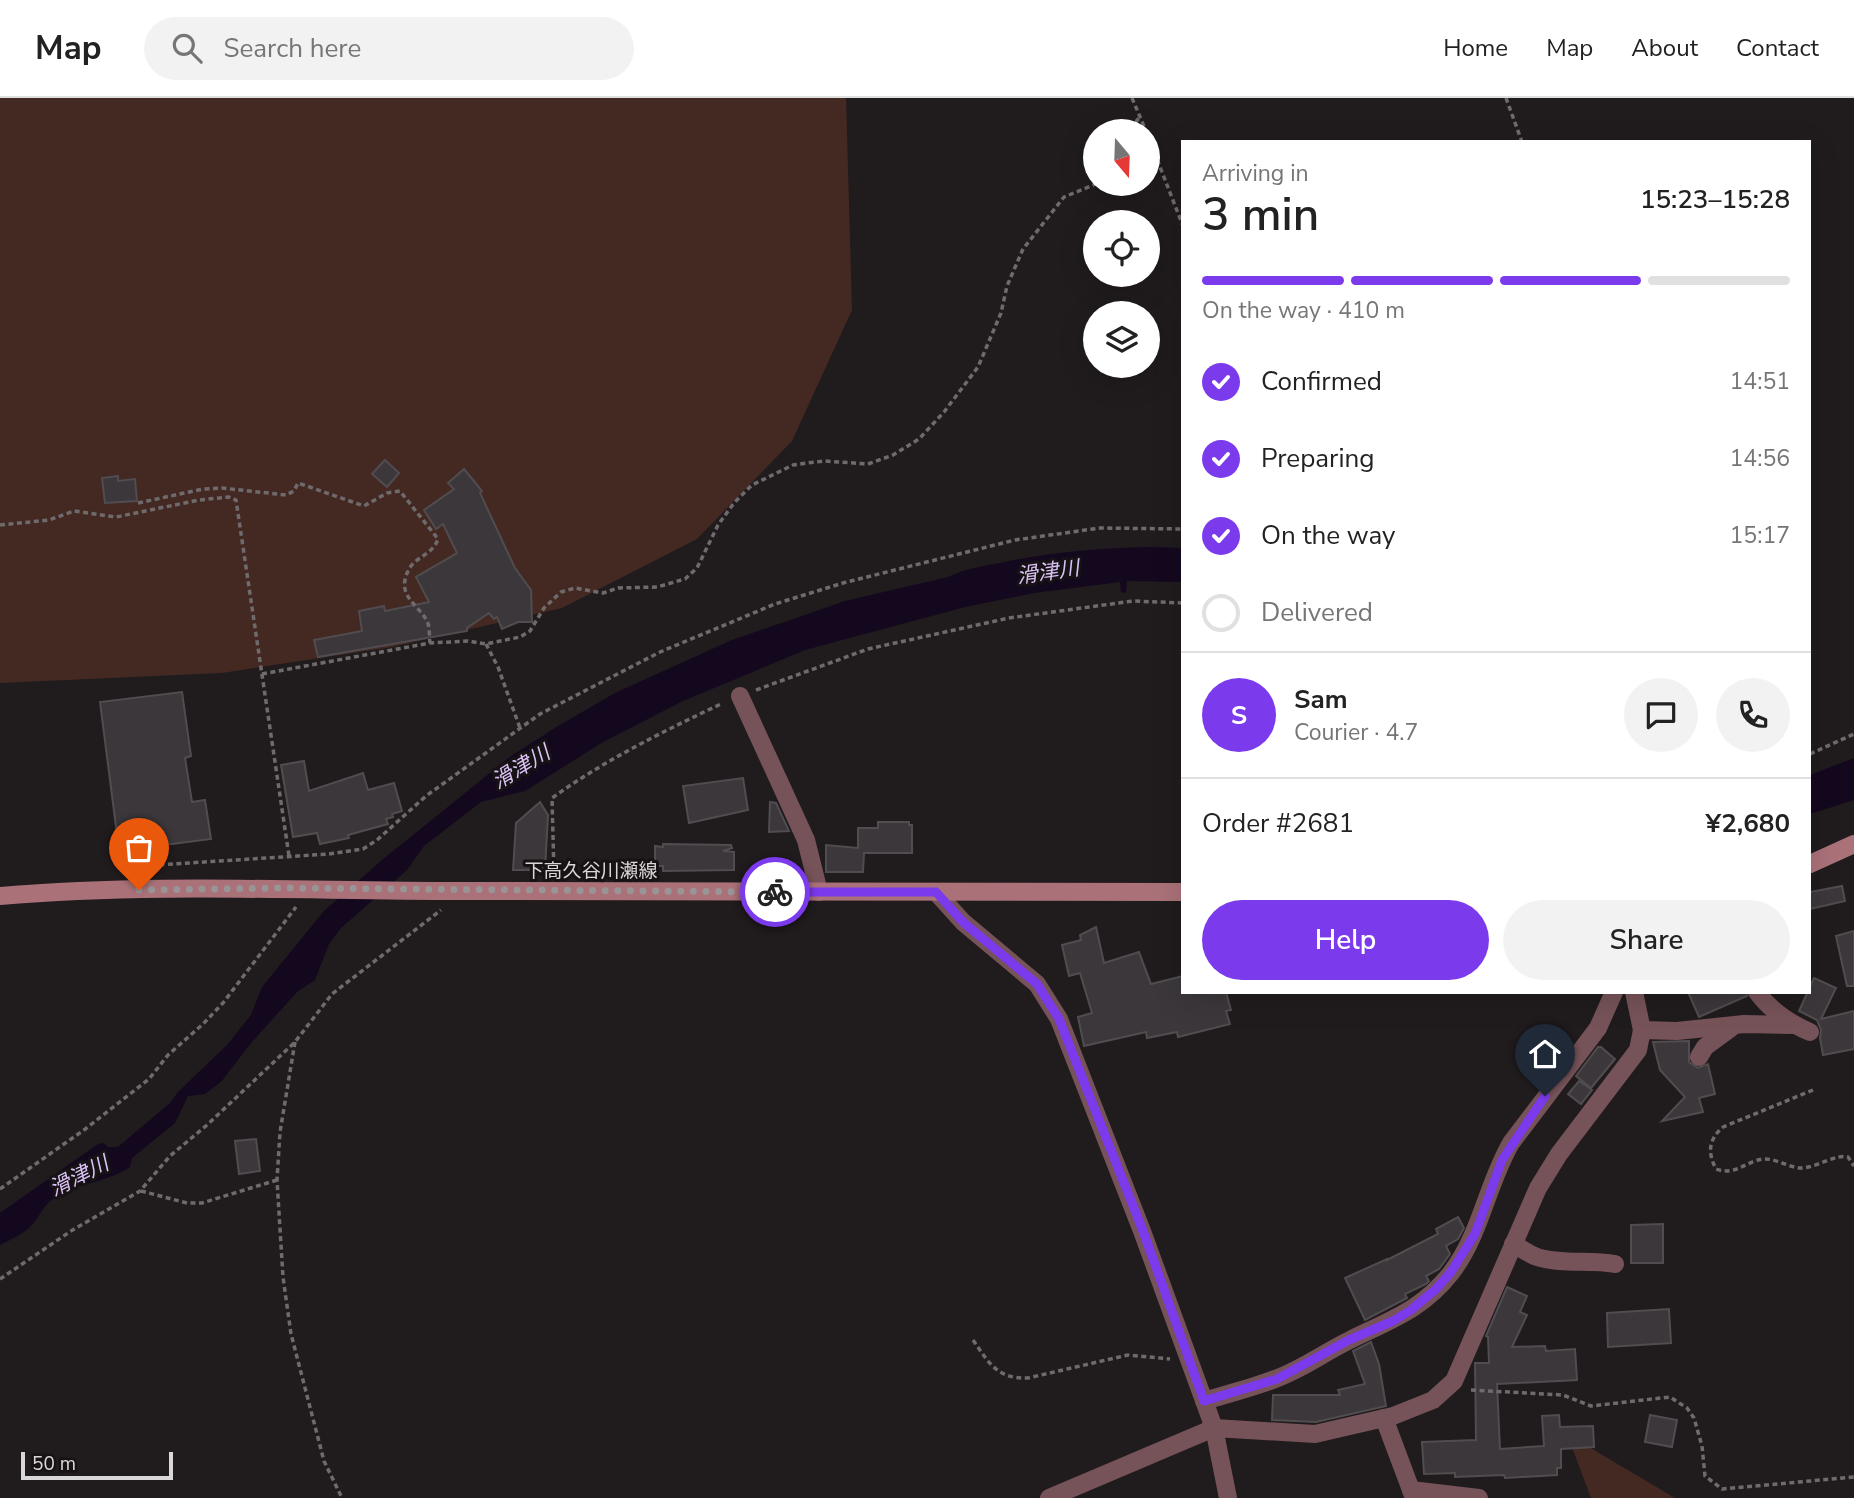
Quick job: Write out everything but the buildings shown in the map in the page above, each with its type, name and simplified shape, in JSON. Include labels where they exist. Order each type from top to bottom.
[{"type":"main road","points":[[1811,864],[1854,845]]},
{"type":"main road","name":"下高久谷川瀬線","points":[[0,896],[280,888],[448,891],[1181,892]]},
{"type":"street","points":[[740,696],[806,840],[818,892]]},
{"type":"street","points":[[936,892],[963,922],[1037,984],[1059,1019],[1143,1231],[1214,1429],[1228,1498]]},
{"type":"street","points":[[1204,1401],[1277,1379],[1349,1340],[1393,1321],[1436,1289],[1451,1272],[1475,1234],[1502,1160],[1511,1143],[1598,1028],[1613,994]]},
{"type":"street","points":[[1049,1498],[1214,1429],[1315,1434],[1384,1418],[1433,1400],[1454,1381],[1545,1177],[1559,1154],[1638,1050],[1642,1030],[1634,994]]},
{"type":"street","points":[[1642,1030],[1677,1031],[1733,1026],[1802,1029],[1768,1006],[1759,994]]},
{"type":"street","points":[[1699,1057],[1705,1047],[1733,1026]]},
{"type":"street","points":[[1513,1244],[1535,1256],[1555,1261],[1615,1264]]},
{"type":"street","points":[[1384,1418],[1413,1494],[1479,1498]]},
{"type":"path","points":[[1132,98],[1140,118]]},
{"type":"path","points":[[1506,98],[1521,140]]},
{"type":"path","points":[[1160,167],[1181,221]]},
{"type":"path","points":[[262,674],[430,643],[468,641],[486,644],[520,637],[530,631],[544,608],[561,592],[575,588],[603,593],[618,588],[657,587],[685,579],[697,568],[718,525],[752,485],[793,465],[825,461],[868,464],[893,455],[919,439],[978,367],[1001,313],[1007,286],[1023,249],[1064,197],[1083,189]]},
{"type":"path","points":[[138,503],[203,489],[222,488],[286,495],[294,491],[298,483],[364,506],[387,493],[400,491],[438,539],[430,552],[412,565],[406,578],[408,598],[428,621],[430,643]]},
{"type":"path","points":[[0,525],[49,520],[74,511],[116,517],[199,500],[229,497],[236,499],[289,856]]},
{"type":"path","points":[[120,891],[130,874],[157,864],[329,854],[363,849],[377,840],[426,796],[540,714],[660,652],[775,604],[844,583],[1016,540],[1100,528],[1181,529]]},
{"type":"path","points":[[555,890],[552,798],[610,761],[668,729],[740,696],[868,649],[1009,618],[1133,601],[1181,603]]},
{"type":"path","points":[[486,644],[498,667],[520,728]]},
{"type":"path","points":[[1811,754],[1854,734]]},
{"type":"path","points":[[0,1189],[84,1130],[149,1079],[168,1055],[223,1003],[291,912],[315,889]]},
{"type":"path","points":[[0,1279],[71,1231],[140,1191],[170,1156],[295,1042],[332,994],[441,910],[448,891]]},
{"type":"path","points":[[295,1042],[280,1132],[277,1180],[283,1278],[291,1334],[324,1461],[342,1498]]},
{"type":"path","points":[[1813,1090],[1723,1127],[1714,1134],[1711,1141],[1713,1164],[1716,1169],[1734,1172],[1766,1159],[1802,1168],[1843,1156],[1848,1157],[1854,1166]]},
{"type":"path","points":[[140,1191],[187,1203],[202,1203],[277,1180]]},
{"type":"path","points":[[973,1340],[990,1364],[1007,1377],[1015,1378],[1028,1378],[1128,1355],[1189,1361]]},
{"type":"path","points":[[1448,1387],[1563,1395],[1591,1406],[1670,1397],[1687,1408],[1694,1418],[1702,1446],[1705,1476],[1712,1484],[1722,1489],[1854,1477]]},
{"type":"shaded area","points":[[0,98],[846,98],[852,310],[792,441],[697,539],[562,608],[392,647],[222,673],[0,683]]},
{"type":"shaded area","points":[[1567,1434],[1675,1498],[1591,1498]]},
{"type":"water","name":"滑津川","points":[[1112,548],[1181,548],[1181,582],[1127,581],[1126,593],[1121,592],[1120,582],[1034,593],[965,607],[805,650],[683,701],[603,742],[525,791],[481,802],[424,846],[407,870],[341,928],[329,944],[315,980],[297,992],[251,1043],[221,1082],[205,1094],[188,1096],[175,1123],[132,1158],[130,1167],[62,1193],[46,1205],[29,1228],[0,1245],[0,1213],[98,1144],[118,1147],[170,1103],[227,1045],[251,1015],[262,987],[324,911],[382,860],[511,756],[558,726],[615,693],[732,640],[845,601],[948,577],[973,568],[1019,559]]},
{"type":"water","points":[[1854,758],[1854,800],[1811,814],[1811,775]]},
{"type":"way so far","points":[[139,890],[280,888],[775,892]]},
{"type":"route","points":[[775,892],[936,892],[963,922],[1037,984],[1059,1019],[1143,1231],[1204,1401],[1277,1379],[1349,1340],[1393,1321],[1436,1289],[1451,1272],[1475,1234],[1502,1160],[1545,1096]]}]
